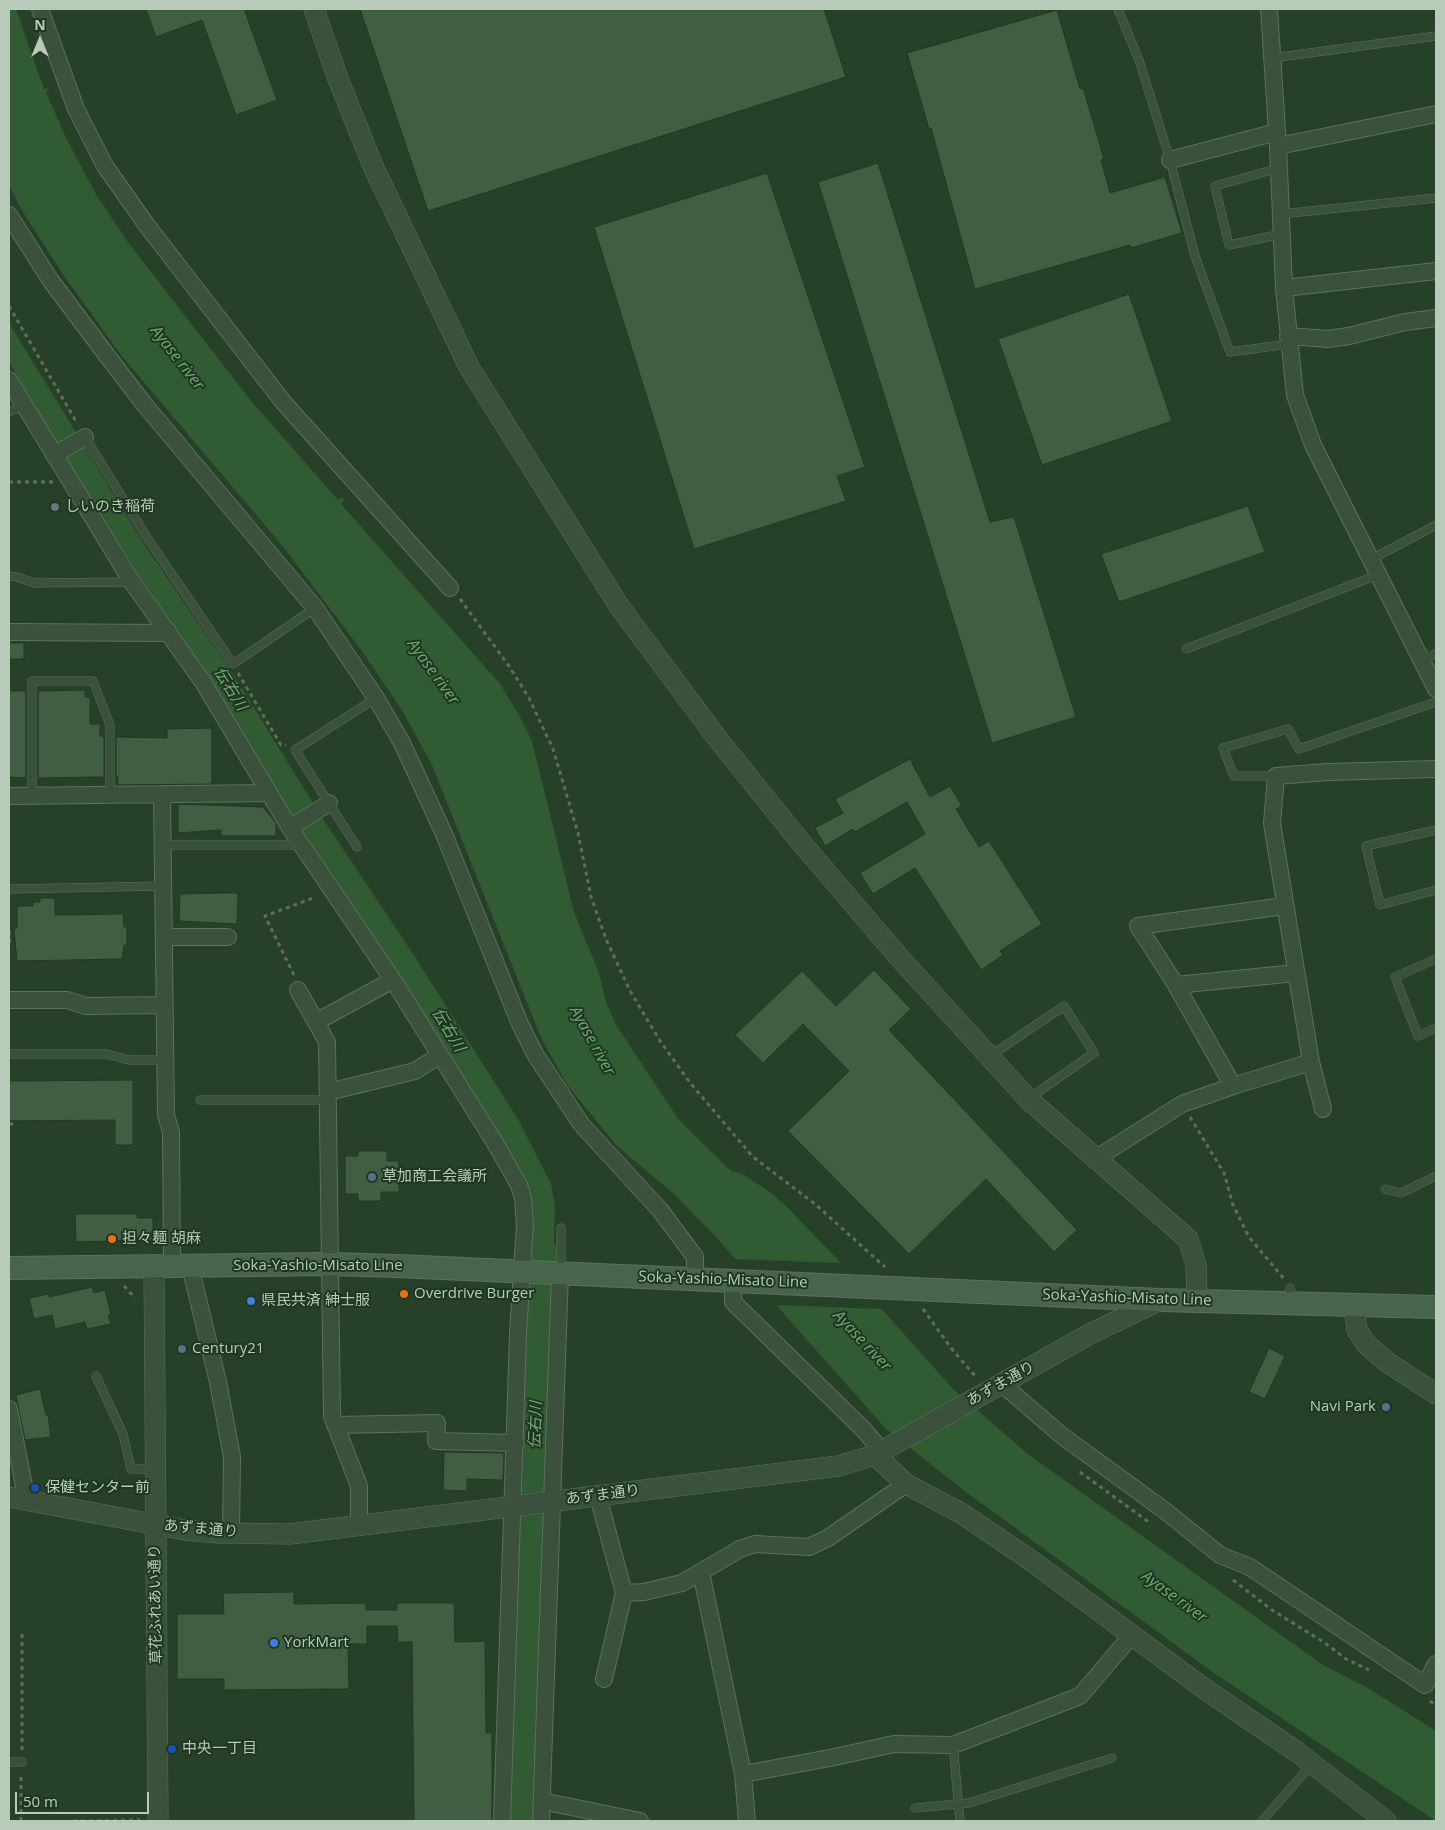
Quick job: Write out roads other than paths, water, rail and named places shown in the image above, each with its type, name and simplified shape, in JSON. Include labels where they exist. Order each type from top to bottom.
[{"type":"main road","name":"Soka-Yashio-Misato Line","points":[[9,1268],[330,1264],[1160,1300],[1197,1301],[1290,1296],[1354,1306],[1436,1307]]},
{"type":"street","points":[[40,9],[76,109],[104,166],[148,227],[284,403],[450,588]]},
{"type":"street","points":[[314,9],[338,79],[373,166],[469,367],[619,606],[717,738],[799,840],[897,955],[988,1057],[1028,1099],[1188,1239],[1196,1265],[1197,1301]]},
{"type":"street","points":[[1269,9],[1278,139],[1284,288],[1295,395],[1302,420],[1372,559],[1430,657],[1436,689]]},
{"type":"street","points":[[1170,160],[1278,139],[1436,114]]},
{"type":"street","points":[[9,216],[51,281],[144,404],[315,608],[376,698],[402,742],[444,834],[517,1016],[535,1054],[581,1124],[660,1210],[695,1257],[695,1279]]},
{"type":"street","points":[[1284,288],[1436,272]]},
{"type":"street","points":[[1288,340],[1328,339],[1349,336],[1404,322],[1436,318]]},
{"type":"street","points":[[9,380],[16,408],[54,455],[132,582],[168,631],[237,738],[269,793],[292,827],[301,845],[393,980],[518,1185],[523,1198],[526,1272],[518,1334],[516,1506],[502,1821]]},
{"type":"street","points":[[54,455],[85,437]]},
{"type":"street","points":[[9,632],[165,633],[168,631]]},
{"type":"street","points":[[1323,1109],[1311,1062],[1284,906],[1272,823],[1276,776],[1328,772],[1436,769]]},
{"type":"street","points":[[9,796],[269,793]]},
{"type":"street","points":[[162,795],[166,1115],[170,1132],[172,1266],[218,1382],[232,1457],[231,1533]]},
{"type":"street","points":[[292,827],[325,806]]},
{"type":"street","points":[[1233,1086],[1176,985],[1138,926],[1284,906]]},
{"type":"street","points":[[164,937],[228,937]]},
{"type":"street","points":[[1176,985],[1296,973]]},
{"type":"street","points":[[316,1022],[393,980]]},
{"type":"street","points":[[298,990],[327,1042],[332,1416],[359,1486],[359,1526]]},
{"type":"street","points":[[9,1000],[67,1000],[86,1006],[164,1005]]},
{"type":"street","points":[[328,1096],[415,1071],[440,1055]]},
{"type":"street","points":[[1095,1159],[1182,1104],[1311,1062]]},
{"type":"street","name":"草花ふれあい通り","points":[[149,1821],[155,1469],[172,1266]]},
{"type":"street","points":[[542,1821],[549,1501],[557,1273]]},
{"type":"street","points":[[729,1281],[733,1302],[885,1449],[906,1484],[961,1513],[1029,1559],[1312,1764],[1386,1821]]},
{"type":"street","name":"あずま通り","points":[[16,1499],[155,1525],[231,1533],[290,1534],[838,1466],[885,1449],[1088,1335],[1160,1300]]},
{"type":"street","points":[[1354,1306],[1357,1330],[1366,1344],[1386,1362],[1436,1394]]},
{"type":"street","points":[[993,1389],[1061,1435],[1164,1510],[1220,1555],[1250,1566],[1425,1685],[1436,1664]]},
{"type":"street","points":[[9,1409],[25,1491],[16,1499]]},
{"type":"street","points":[[335,1425],[437,1423],[436,1441],[516,1442]]},
{"type":"street","points":[[624,1593],[644,1592],[682,1583],[740,1549],[755,1544],[808,1546],[828,1538],[906,1484]]},
{"type":"street","points":[[598,1496],[624,1593],[604,1680]]},
{"type":"street","points":[[701,1572],[743,1774],[747,1821]]},
{"type":"street","points":[[743,1774],[894,1744],[953,1745],[1080,1696],[1132,1635]]},
{"type":"street","points":[[542,1801],[640,1821]]},
{"type":"lane","points":[[1118,9],[1140,63],[1170,160],[1195,256],[1230,352],[1288,340]]},
{"type":"lane","points":[[1272,58],[1436,36]]},
{"type":"lane","points":[[1279,168],[1215,186],[1229,246],[1282,234]]},
{"type":"lane","points":[[1282,214],[1436,198]]},
{"type":"lane","points":[[85,437],[148,539],[233,664],[315,608]]},
{"type":"lane","points":[[1372,559],[1436,524]]},
{"type":"lane","points":[[1186,649],[1380,574]]},
{"type":"lane","points":[[9,576],[17,576],[34,582],[132,582]]},
{"type":"lane","points":[[32,796],[32,681],[93,681],[110,725],[110,796]]},
{"type":"lane","points":[[357,846],[325,806],[296,750],[376,698]]},
{"type":"lane","points":[[1276,776],[1234,776],[1223,748],[1288,729],[1299,749],[1436,702]]},
{"type":"lane","points":[[1436,830],[1366,846],[1380,905],[1436,890]]},
{"type":"lane","points":[[162,845],[301,845]]},
{"type":"lane","points":[[9,889],[164,886]]},
{"type":"lane","points":[[1436,959],[1395,977],[1418,1036],[1436,1028]]},
{"type":"lane","points":[[988,1057],[1064,1006],[1094,1053],[1028,1099]]},
{"type":"lane","points":[[9,1054],[107,1054],[129,1060],[165,1060]]},
{"type":"lane","points":[[200,1100],[328,1096]]},
{"type":"lane","points":[[1385,1189],[1401,1193],[1436,1176]]},
{"type":"lane","points":[[557,1273],[561,1228]]},
{"type":"lane","points":[[96,1376],[123,1434],[131,1469],[155,1469]]},
{"type":"lane","points":[[953,1745],[960,1821]]},
{"type":"lane","points":[[915,1808],[969,1802],[1112,1758]]},
{"type":"lane","points":[[9,1762],[22,1762]]},
{"type":"lane","points":[[1262,1821],[1312,1764]]},
{"type":"water","name":"Ayase river","points":[[9,9],[16,9],[44,89],[50,88],[46,92],[65,136],[97,196],[127,241],[252,402],[338,500],[342,498],[344,500],[341,504],[500,684],[519,715],[532,741],[574,912],[599,973],[606,1002],[616,1025],[679,1120],[730,1170],[746,1176],[771,1193],[787,1207],[840,1262],[953,1389],[1028,1454],[1323,1665],[1368,1688],[1436,1731],[1436,1821],[1214,1673],[966,1492],[886,1429],[715,1236],[673,1193],[617,1146],[568,1086],[542,1040],[432,765],[402,710],[359,647],[285,549],[121,355],[62,273],[21,209],[9,185]]},
{"type":"water","points":[[9,323],[146,547],[230,669],[321,816],[415,957],[519,1121],[551,1184],[555,1205],[552,1300],[529,1299],[532,1241],[497,1131],[416,1002],[303,833],[215,687],[138,574],[30,399],[9,362]]},
{"type":"waterway","name":"伝右川","points":[[519,1821],[538,1333],[543,1255]]},
{"type":"place","name":"しいのき稲荷","points":[[55,507]]},
{"type":"place","name":"草加商工会議所","points":[[372,1177]]},
{"type":"place","name":"担々麺 胡麻","points":[[112,1239]]},
{"type":"place","name":"Overdrive Burger","points":[[404,1294]]},
{"type":"place","name":"県民共済 紳士服","points":[[251,1301]]},
{"type":"place","name":"Century21","points":[[182,1349]]},
{"type":"place","name":"Navi Park","points":[[1386,1407]]},
{"type":"place","name":"保健センター前","points":[[35,1488]]},
{"type":"place","name":"YorkMart","points":[[274,1643]]},
{"type":"place","name":"中央一丁目","points":[[172,1749]]}]
